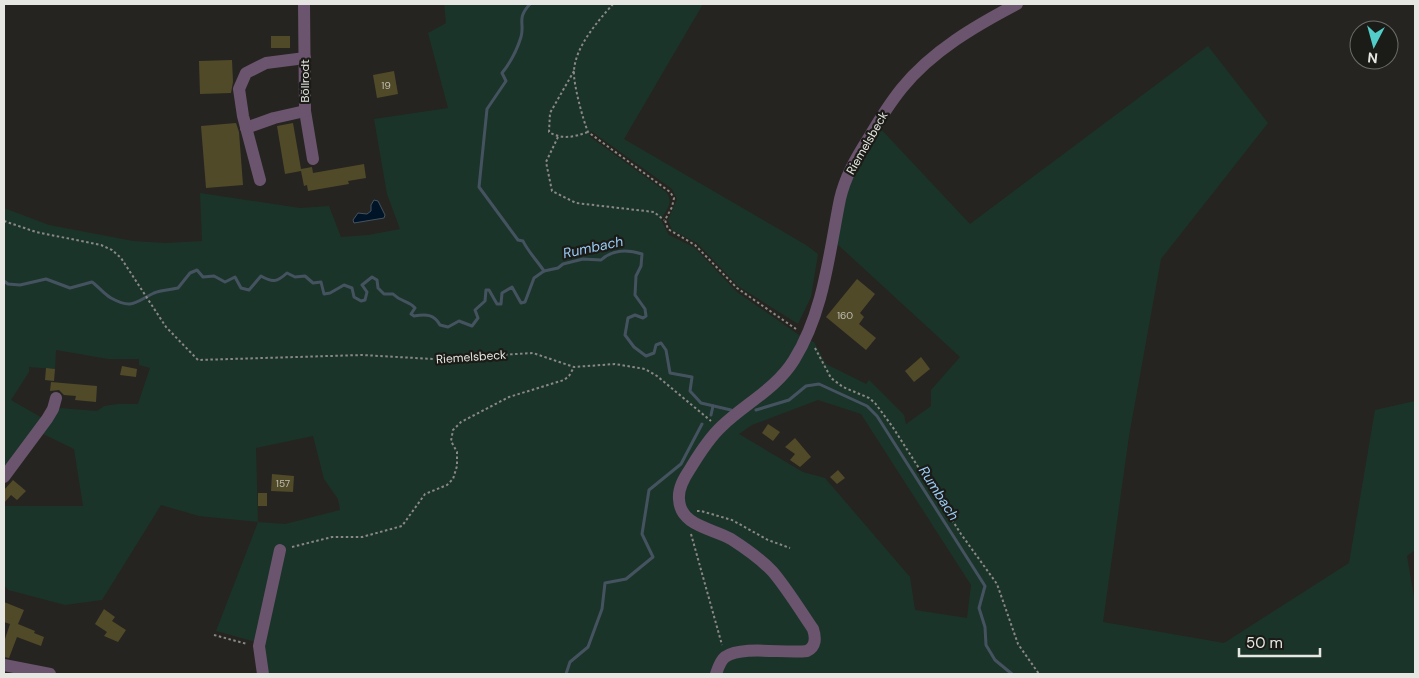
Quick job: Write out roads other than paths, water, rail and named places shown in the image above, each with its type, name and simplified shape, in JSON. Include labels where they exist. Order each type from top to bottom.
[{"type":"street","name":"Böllrodt","points":[[304,4],[305,111],[312,159]]},
{"type":"street","name":"Riemelsbeck","points":[[716,674],[726,657],[734,653],[807,651],[811,650],[815,643],[815,636],[813,629],[772,571],[730,539],[685,516],[679,499],[683,479],[696,458],[722,426],[779,380],[794,360],[807,336],[822,289],[841,196],[851,167],[902,88],[933,56],[978,25],[1017,4]]},
{"type":"street","points":[[260,180],[243,116],[239,88],[246,73],[266,63],[305,58]]},
{"type":"street","points":[[246,128],[274,118],[305,111]]},
{"type":"street","points":[[4,476],[47,419],[54,408],[56,398]]},
{"type":"street","points":[[263,674],[259,646],[280,550]]},
{"type":"street","points":[[4,664],[50,674]]},
{"type":"water","points":[[374,200],[378,201],[385,215],[384,218],[354,223],[353,220],[358,213],[367,214],[371,211],[371,205]]},
{"type":"waterway","points":[[530,4],[522,17],[522,32],[517,47],[502,73],[506,81],[487,109],[479,187],[518,240],[523,241],[544,271]]},
{"type":"waterway","name":"Rumbach","points":[[4,281],[8,284],[20,285],[46,279],[70,288],[92,282],[111,298],[118,302],[129,304],[138,302],[157,292],[178,288],[190,273],[197,270],[203,277],[214,276],[225,282],[235,277],[241,288],[249,290],[261,276],[269,280],[278,280],[287,273],[295,277],[305,276],[313,283],[321,282],[324,294],[330,293],[344,285],[352,288],[354,297],[361,301],[365,300],[367,292],[362,285],[372,277],[377,280],[378,288],[384,294],[393,294],[412,305],[415,308],[411,314],[414,316],[429,316],[440,325],[448,327],[459,321],[472,326],[478,318],[475,310],[485,301],[486,290],[489,290],[497,304],[501,304],[502,293],[512,287],[521,303],[525,302],[534,278],[544,271],[583,259],[601,260],[615,252],[631,251],[642,254],[641,266],[636,276],[635,295],[645,309],[646,316],[643,318],[635,315],[628,318],[625,335],[634,347],[646,356],[654,353],[656,345],[661,343],[666,350],[670,373],[692,377],[690,391],[701,403],[731,410]]},
{"type":"waterway","name":"Rumbach","points":[[756,410],[789,400],[806,386],[819,384],[867,406],[877,416],[985,586],[979,608],[985,627],[986,645],[995,660],[1012,674]]},
{"type":"waterway","points":[[711,415],[713,406]]},
{"type":"waterway","points":[[566,674],[570,662],[588,647],[602,609],[605,583],[626,579],[653,557],[642,534],[649,490],[681,464],[702,424]]}]
